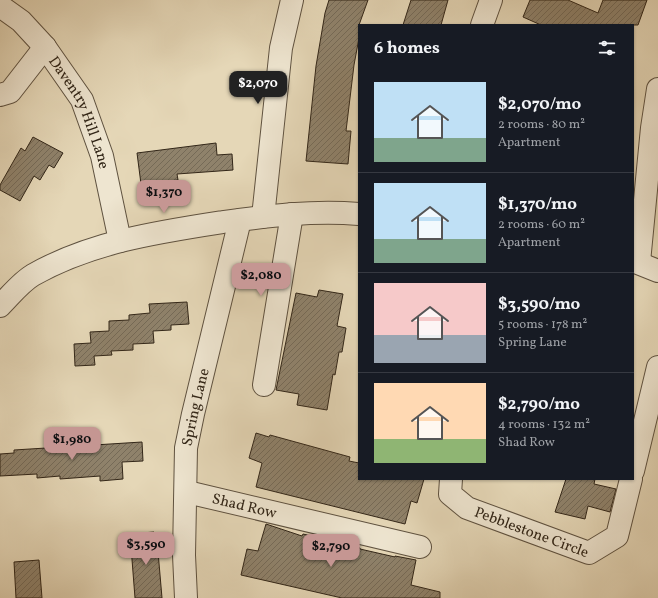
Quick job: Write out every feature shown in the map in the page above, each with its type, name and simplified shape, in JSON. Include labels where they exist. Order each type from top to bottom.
[{"type":"street","points":[[263,217],[281,48],[292,0]]},
{"type":"street","points":[[482,24],[491,0]]},
{"type":"street","name":"Daventry Hill Lane","points":[[0,6],[20,21],[45,46],[82,100],[102,156],[120,242]]},
{"type":"street","points":[[0,95],[10,92],[45,46]]},
{"type":"street","points":[[643,265],[652,128],[658,89]]},
{"type":"street","points":[[0,306],[32,276],[77,253],[170,230],[240,220],[292,214],[342,212],[358,214]]},
{"type":"street","points":[[264,385],[292,214]]},
{"type":"street","name":"Spring Lane","points":[[186,598],[184,555],[187,492],[186,448],[240,220]]},
{"type":"street","points":[[634,467],[658,367]]},
{"type":"street","name":"Pebblestone Circle","points":[[451,480],[450,494],[467,508],[590,554],[617,536],[631,480]]},
{"type":"street","name":"Shad Row","points":[[187,492],[420,547]]},
{"type":"building","points":[[329,0],[368,0],[359,24],[358,24],[358,43],[346,131],[351,131],[348,164],[306,161],[316,66],[325,13]]},
{"type":"building","points":[[411,0],[448,0],[441,24],[403,24]]},
{"type":"building","points":[[530,0],[568,0],[598,13],[603,0],[647,0],[638,25],[539,24],[523,17]]},
{"type":"building","points":[[33,137],[63,153],[54,168],[49,165],[40,180],[34,176],[20,201],[0,190],[0,185],[21,148],[25,151]]},
{"type":"building","points":[[216,143],[217,155],[232,154],[233,170],[177,174],[178,180],[141,184],[137,153]]},
{"type":"building","points":[[319,290],[343,294],[337,326],[346,328],[342,352],[339,352],[335,375],[333,374],[327,410],[297,405],[299,394],[276,390],[296,293],[317,297]]},
{"type":"building","points":[[187,302],[189,324],[171,325],[171,330],[153,331],[154,343],[133,344],[133,350],[111,351],[112,355],[94,356],[95,365],[75,366],[74,344],[91,343],[90,332],[109,331],[109,321],[129,320],[129,315],[150,313],[149,304]]},
{"type":"building","points":[[256,433],[269,437],[270,435],[350,457],[349,461],[358,463],[358,480],[424,480],[417,503],[411,501],[405,524],[256,487],[262,463],[249,458]]},
{"type":"building","points":[[142,442],[143,461],[122,462],[123,479],[100,481],[100,476],[60,479],[60,476],[37,478],[37,474],[0,476],[0,454],[14,453],[14,450]]},
{"type":"building","points":[[566,480],[595,480],[594,484],[616,489],[610,512],[588,506],[585,519],[555,512]]},
{"type":"building","points":[[266,524],[302,536],[303,534],[324,539],[323,541],[395,557],[416,560],[411,585],[440,592],[440,598],[342,598],[241,575],[247,549],[258,551]]},
{"type":"building","points":[[154,532],[155,540],[157,540],[162,598],[135,598],[130,534]]},
{"type":"building","points":[[39,560],[42,598],[16,598],[14,562]]}]
